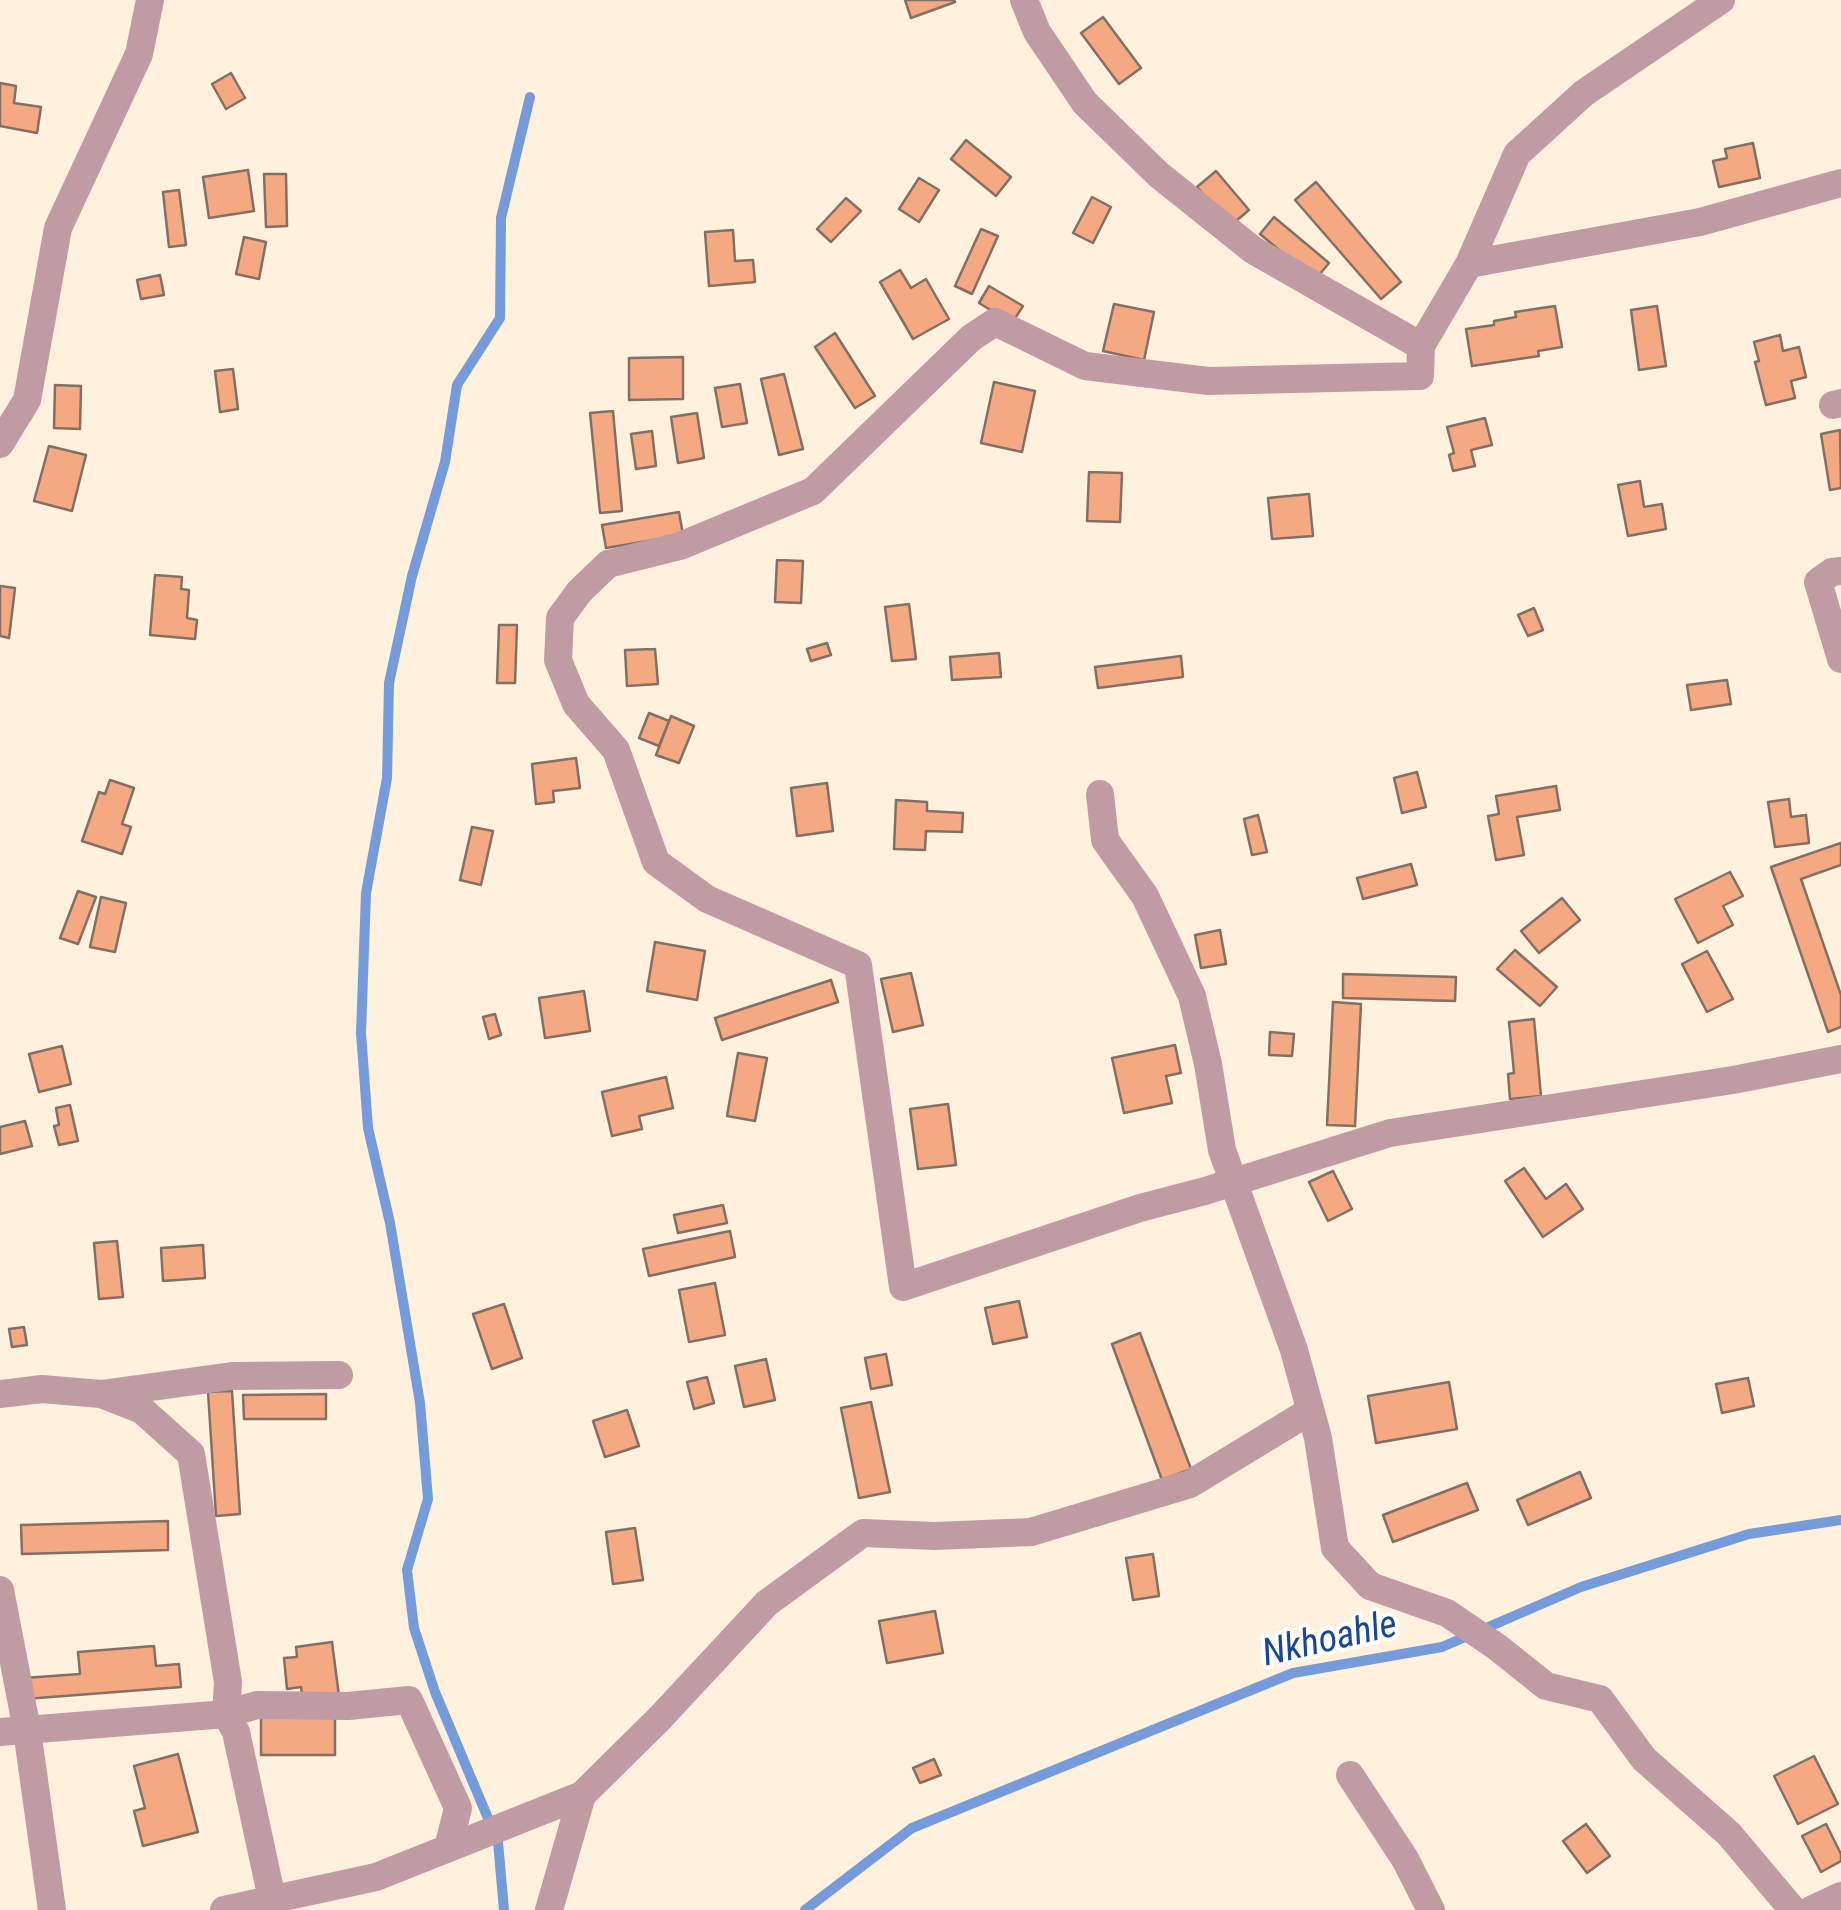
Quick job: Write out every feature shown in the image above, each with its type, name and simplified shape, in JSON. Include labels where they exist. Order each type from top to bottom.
[{"type":"street","points":[[0,444],[27,400],[58,228],[139,54],[150,0]]},
{"type":"street","points":[[1024,0],[1037,32],[1085,104],[1159,175],[1253,250],[1421,346]]},
{"type":"street","points":[[1721,0],[1584,93],[1518,154],[1470,264],[1421,346],[1420,376],[1208,381],[1085,366],[995,322],[971,338],[813,491],[680,546],[608,564],[579,592],[560,618],[558,660],[576,704],[616,750],[656,862],[707,899],[858,965],[903,1287],[1140,1208],[1390,1133],[1733,1080],[1841,1059]]},
{"type":"street","points":[[1470,264],[1700,222],[1841,183]]},
{"type":"street","points":[[1841,570],[1818,582],[1841,659]]},
{"type":"street","points":[[1100,794],[1105,840],[1145,896],[1192,996],[1222,1150],[1294,1350],[1318,1438],[1335,1548],[1370,1586],[1448,1613],[1546,1686],[1600,1698],[1644,1759],[1729,1834],[1793,1910]]},
{"type":"street","points":[[0,1394],[42,1388],[101,1394],[232,1376],[339,1375]]},
{"type":"street","points":[[101,1394],[142,1410],[192,1454],[228,1682],[226,1714],[236,1732],[272,1900]]},
{"type":"street","points":[[224,1910],[376,1877],[582,1794],[767,1604],[864,1533],[935,1536],[1031,1532],[1190,1484],[1310,1411]]},
{"type":"street","points":[[0,1590],[13,1731],[52,1910]]},
{"type":"street","points":[[13,1731],[226,1714],[257,1705],[348,1706],[408,1700],[458,1808],[448,1848]]},
{"type":"street","points":[[1350,1774],[1406,1860],[1431,1910]]},
{"type":"street","points":[[549,1910],[582,1794]]},
{"type":"street","points":[[1812,1910],[1841,1896]]},
{"type":"building","points":[[905,0],[954,0],[955,2],[911,18]]},
{"type":"building","points":[[1103,17],[1141,68],[1119,84],[1081,33]]},
{"type":"building","points":[[231,73],[245,98],[226,109],[212,84]]},
{"type":"building","points":[[0,83],[16,86],[14,103],[41,107],[37,133],[0,126]]},
{"type":"building","points":[[966,140],[1011,177],[996,196],[951,159]]},
{"type":"building","points":[[1753,143],[1760,178],[1719,187],[1713,161],[1727,158],[1725,149]]},
{"type":"building","points":[[248,170],[254,211],[209,218],[203,177]]},
{"type":"building","points":[[1216,171],[1249,210],[1230,226],[1197,187]]},
{"type":"building","points":[[264,174],[286,174],[287,226],[266,227]]},
{"type":"building","points":[[919,178],[939,190],[919,222],[899,209]]},
{"type":"building","points":[[1316,182],[1401,282],[1381,299],[1295,200]]},
{"type":"building","points":[[179,190],[186,245],[169,247],[163,192]]},
{"type":"building","points":[[1092,197],[1111,207],[1093,243],[1073,233]]},
{"type":"building","points":[[846,198],[861,211],[831,242],[817,229]]},
{"type":"building","points":[[1274,217],[1329,263],[1315,280],[1260,234]]},
{"type":"building","points":[[981,229],[998,236],[972,294],[955,286]]},
{"type":"building","points":[[733,230],[735,261],[753,260],[755,282],[709,286],[705,232]]},
{"type":"building","points":[[244,237],[266,242],[259,279],[236,274]]},
{"type":"building","points":[[900,270],[911,288],[926,279],[949,319],[913,339],[880,282]]},
{"type":"building","points":[[160,275],[164,295],[141,299],[137,280]]},
{"type":"building","points":[[989,286],[1023,306],[1012,323],[979,303]]},
{"type":"building","points":[[1114,304],[1154,312],[1144,360],[1103,351]]},
{"type":"building","points":[[1555,306],[1562,347],[1538,351],[1539,356],[1472,366],[1466,329],[1494,325],[1494,321],[1516,317],[1515,312]]},
{"type":"building","points":[[1657,306],[1666,366],[1639,370],[1631,310]]},
{"type":"building","points":[[835,333],[875,396],[855,408],[815,347]]},
{"type":"building","points":[[1780,335],[1783,351],[1799,347],[1806,377],[1791,381],[1795,398],[1766,405],[1754,342]]},
{"type":"building","points":[[683,357],[683,399],[629,400],[629,358]]},
{"type":"building","points":[[233,369],[238,409],[220,412],[215,371]]},
{"type":"building","points":[[784,374],[803,449],[779,455],[761,379]]},
{"type":"building","points":[[994,382],[1035,391],[1022,452],[981,443]]},
{"type":"building","points":[[740,384],[747,423],[722,427],[715,388]]},
{"type":"building","points":[[55,385],[81,386],[80,429],[54,428]]},
{"type":"building","points":[[613,411],[622,511],[600,513],[590,413]]},
{"type":"building","points":[[697,413],[704,458],[678,463],[671,417]]},
{"type":"building","points":[[1485,418],[1492,445],[1471,450],[1475,466],[1453,471],[1449,455],[1454,453],[1447,427]]},
{"type":"building","points":[[1840,430],[1841,488],[1830,490],[1821,434]]},
{"type":"building","points":[[652,431],[656,466],[636,469],[631,434]]},
{"type":"building","points":[[49,446],[86,455],[72,511],[34,501]]},
{"type":"building","points":[[1089,472],[1122,473],[1120,522],[1087,521]]},
{"type":"building","points":[[1640,481],[1644,507],[1662,504],[1666,529],[1628,536],[1618,485]]},
{"type":"building","points":[[1309,494],[1313,536],[1272,539],[1268,498]]},
{"type":"building","points":[[679,512],[683,535],[606,548],[602,525]]},
{"type":"building","points":[[777,560],[803,561],[801,603],[775,602]]},
{"type":"building","points":[[155,575],[182,577],[181,589],[189,590],[187,618],[197,620],[195,639],[150,635]]},
{"type":"building","points":[[0,586],[15,588],[9,638],[0,636]]},
{"type":"building","points":[[909,604],[916,659],[892,661],[885,607]]},
{"type":"building","points":[[1534,608],[1543,630],[1528,636],[1518,615]]},
{"type":"building","points":[[499,625],[517,625],[515,683],[497,683]]},
{"type":"building","points":[[827,643],[831,655],[811,661],[807,649]]},
{"type":"building","points":[[655,649],[658,684],[627,686],[625,650]]},
{"type":"building","points":[[999,653],[1001,677],[952,680],[950,657]]},
{"type":"building","points":[[1181,656],[1183,677],[1098,688],[1095,667]]},
{"type":"building","points":[[1727,680],[1731,704],[1691,710],[1687,685]]},
{"type":"building","points":[[649,713],[669,721],[659,746],[639,738]]},
{"type":"building","points":[[671,716],[694,726],[679,763],[656,755]]},
{"type":"building","points":[[576,758],[580,788],[553,791],[554,802],[536,804],[532,764]]},
{"type":"building","points":[[1417,772],[1426,807],[1402,813],[1394,778]]},
{"type":"building","points":[[110,780],[134,788],[122,824],[131,827],[122,854],[82,841],[99,792],[105,794]]},
{"type":"building","points":[[827,783],[833,831],[797,836],[791,788]]},
{"type":"building","points":[[1556,786],[1560,810],[1517,817],[1524,855],[1496,860],[1488,816],[1499,814],[1496,796]]},
{"type":"building","points":[[1789,799],[1791,817],[1806,815],[1809,843],[1775,847],[1768,802]]},
{"type":"building","points":[[896,800],[927,802],[927,811],[963,813],[962,832],[926,831],[925,850],[894,849]]},
{"type":"building","points":[[1258,815],[1267,852],[1252,855],[1244,819]]},
{"type":"building","points":[[472,827],[493,831],[481,885],[460,880]]},
{"type":"building","points":[[1841,843],[1841,865],[1801,879],[1841,995],[1841,1027],[1828,1032],[1771,867]]},
{"type":"building","points":[[1411,864],[1417,885],[1363,899],[1357,878]]},
{"type":"building","points":[[1730,872],[1743,896],[1723,906],[1733,925],[1698,943],[1675,899]]},
{"type":"building","points":[[78,891],[96,897],[78,944],[60,938]]},
{"type":"building","points":[[101,897],[126,903],[115,952],[90,947]]},
{"type":"building","points":[[1562,898],[1580,920],[1539,953],[1521,931]]},
{"type":"building","points":[[1220,930],[1226,964],[1201,968],[1195,935]]},
{"type":"building","points":[[655,942],[705,951],[697,1000],[647,991]]},
{"type":"building","points":[[1515,950],[1557,987],[1540,1006],[1497,969]]},
{"type":"building","points":[[1707,951],[1733,999],[1707,1012],[1682,964]]},
{"type":"building","points":[[911,973],[923,1025],[893,1032],[881,979]]},
{"type":"building","points":[[1343,974],[1456,977],[1455,1001],[1343,998]]},
{"type":"building","points":[[831,980],[838,1002],[722,1040],[715,1018]]},
{"type":"building","points":[[584,991],[590,1031],[545,1038],[539,998]]},
{"type":"building","points":[[1333,1002],[1361,1004],[1355,1126],[1327,1125]]},
{"type":"building","points":[[495,1014],[501,1035],[489,1039],[483,1017]]},
{"type":"building","points":[[1534,1019],[1541,1096],[1510,1099],[1508,1074],[1514,1073],[1509,1022]]},
{"type":"building","points":[[1270,1032],[1294,1034],[1292,1056],[1269,1055]]},
{"type":"building","points":[[1175,1045],[1181,1073],[1166,1076],[1172,1103],[1124,1113],[1112,1058]]},
{"type":"building","points":[[62,1046],[71,1084],[39,1092],[29,1054]]},
{"type":"building","points":[[738,1053],[767,1058],[755,1121],[727,1116]]},
{"type":"building","points":[[666,1077],[673,1108],[639,1116],[642,1129],[612,1136],[602,1092]]},
{"type":"building","points":[[948,1104],[956,1165],[918,1169],[910,1109]]},
{"type":"building","points":[[70,1105],[78,1141],[59,1145],[54,1126],[59,1125],[56,1108]]},
{"type":"building","points":[[25,1121],[32,1146],[0,1154],[0,1127]]},
{"type":"building","points":[[1524,1168],[1546,1199],[1566,1184],[1583,1209],[1543,1237],[1505,1181]]},
{"type":"building","points":[[1333,1171],[1352,1209],[1328,1221],[1309,1182]]},
{"type":"building","points":[[723,1205],[727,1223],[678,1233],[674,1215]]},
{"type":"building","points":[[730,1231],[735,1257],[649,1276],[643,1249]]},
{"type":"building","points":[[117,1241],[123,1297],[99,1299],[94,1243]]},
{"type":"building","points":[[203,1245],[205,1278],[163,1281],[161,1248]]},
{"type":"building","points":[[715,1283],[725,1335],[689,1342],[679,1290]]},
{"type":"building","points":[[1019,1301],[1027,1337],[993,1344],[985,1308]]},
{"type":"building","points":[[504,1304],[522,1358],[492,1369],[473,1314]]},
{"type":"building","points":[[24,1327],[27,1345],[12,1347],[9,1329]]},
{"type":"building","points":[[1140,1333],[1191,1469],[1162,1480],[1112,1344]]},
{"type":"building","points":[[886,1354],[892,1385],[871,1389],[865,1358]]},
{"type":"building","points":[[766,1359],[775,1400],[744,1407],[735,1366]]},
{"type":"building","points":[[707,1377],[714,1403],[694,1409],[687,1382]]},
{"type":"building","points":[[1748,1378],[1754,1406],[1722,1413],[1716,1384]]},
{"type":"building","points":[[1449,1382],[1457,1429],[1376,1443],[1368,1396]]},
{"type":"building","points":[[232,1391],[240,1514],[216,1516],[208,1392]]},
{"type":"building","points":[[326,1394],[326,1419],[244,1419],[243,1395]]},
{"type":"building","points":[[871,1402],[890,1492],[859,1498],[841,1408]]},
{"type":"building","points":[[627,1410],[639,1446],[605,1457],[593,1421]]},
{"type":"building","points":[[1580,1472],[1591,1498],[1528,1525],[1517,1500]]},
{"type":"building","points":[[1467,1483],[1478,1510],[1393,1542],[1383,1515]]},
{"type":"building","points":[[168,1521],[168,1550],[22,1554],[21,1525]]},
{"type":"building","points":[[635,1528],[643,1580],[613,1584],[606,1532]]},
{"type":"building","points":[[1153,1554],[1159,1596],[1133,1600],[1126,1558]]},
{"type":"building","points":[[935,1611],[943,1653],[887,1663],[879,1621]]},
{"type":"building","points":[[332,1642],[339,1696],[303,1701],[301,1687],[287,1689],[284,1658],[297,1657],[296,1647]]},
{"type":"building","points":[[154,1646],[156,1666],[179,1664],[181,1687],[25,1699],[24,1678],[80,1674],[78,1652]]},
{"type":"building","points":[[261,1710],[335,1710],[335,1755],[261,1755]]},
{"type":"building","points":[[178,1754],[198,1832],[143,1846],[134,1811],[145,1808],[134,1766]]},
{"type":"building","points":[[1814,1756],[1838,1804],[1798,1824],[1774,1776]]},
{"type":"building","points":[[934,1759],[941,1775],[920,1783],[913,1768]]},
{"type":"building","points":[[1586,1824],[1610,1856],[1587,1873],[1563,1841]]},
{"type":"building","points":[[1826,1824],[1841,1861],[1821,1872],[1802,1836]]},
{"type":"waterway","points":[[504,1910],[498,1842],[435,1692],[414,1628],[407,1570],[428,1499],[420,1403],[390,1223],[368,1128],[361,1033],[366,893],[387,778],[389,683],[412,576],[445,462],[457,385],[500,318],[501,218],[530,97]]},
{"type":"waterway","name":"Nkhoahle","points":[[805,1910],[912,1828],[1293,1673],[1442,1647],[1581,1587],[1749,1534],[1841,1520]]}]
